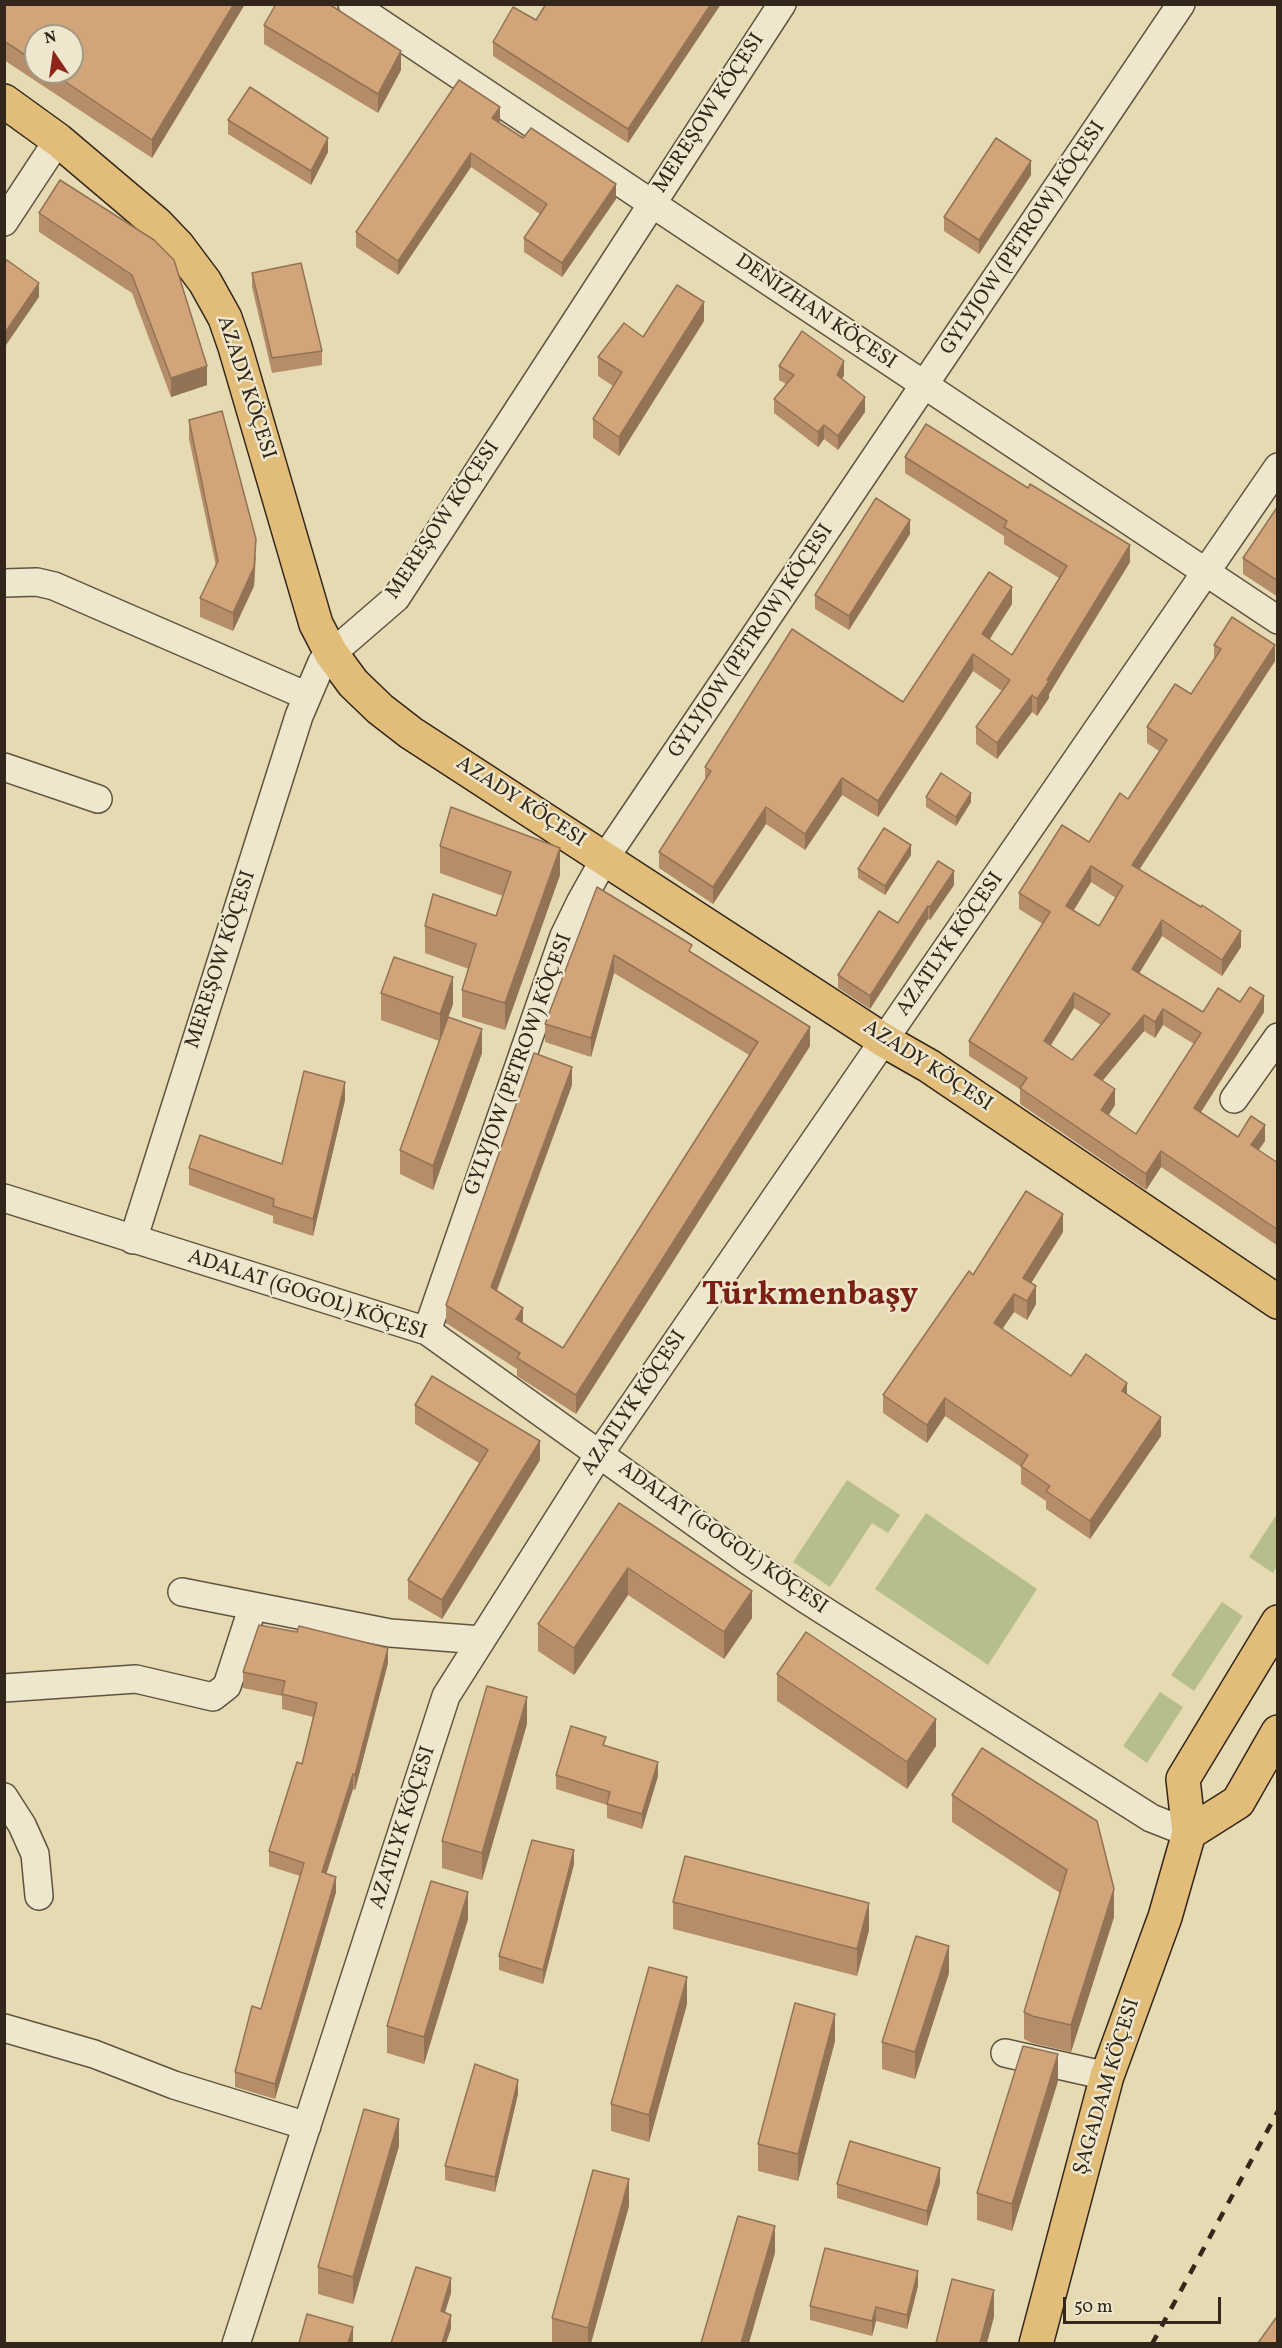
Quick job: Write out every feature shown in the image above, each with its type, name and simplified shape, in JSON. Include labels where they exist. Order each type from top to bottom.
[{"type":"main road","name":"AZADY KÖÇESI","points":[[4,101],[58,140],[156,223],[178,246],[205,282],[225,318],[306,595],[331,653],[353,683],[411,733],[885,1041],[929,1066],[1278,1302]]},
{"type":"main road","name":"ŞAGADAM KÖÇESI","points":[[1036,2343],[1107,2076],[1165,1917],[1189,1833],[1183,1779],[1278,1623]]},
{"type":"main road","points":[[1189,1833],[1238,1802],[1278,1732]]},
{"type":"street","name":"DEŇIZHAN KÖÇESI","points":[[352,4],[1278,620]]},
{"type":"street","name":"MEREŞOW KÖÇESI","points":[[133,1240],[307,696],[321,662],[396,598],[782,4]]},
{"type":"street","name":"GYLYJOW (PETROW) KÖÇESI","points":[[426,1331],[564,936],[606,858],[926,387],[1181,4]]},
{"type":"street","points":[[4,222],[58,140]]},
{"type":"street","name":"AZATLYK KÖÇESI","points":[[236,2343],[446,1696],[600,1453],[1278,467]]},
{"type":"street","points":[[4,583],[38,582],[54,586],[307,696]]},
{"type":"street","points":[[4,767],[98,799]]},
{"type":"street","points":[[1233,1099],[1278,1037]]},
{"type":"street","name":"ADALAT (GOGOL) KÖÇESI","points":[[4,1198],[426,1331],[804,1598],[1151,1818],[1189,1833]]},
{"type":"street","points":[[182,1592],[390,1633],[481,1640]]},
{"type":"street","points":[[4,1688],[136,1679],[213,1697],[228,1686],[253,1606]]},
{"type":"street","points":[[4,1797],[22,1825],[35,1854],[39,1896]]},
{"type":"street","points":[[4,2028],[94,2054],[174,2085],[307,2126]]},
{"type":"street","points":[[1005,2053],[1107,2076]]},
{"type":"green space","points":[[847,1480],[900,1515],[888,1533],[872,1523],[830,1587],[793,1562]]},
{"type":"green space","points":[[926,1513],[1037,1589],[988,1665],[875,1589]]},
{"type":"green space","points":[[1277,1514],[1277,1566],[1273,1573],[1249,1557]]},
{"type":"green space","points":[[1222,1602],[1243,1616],[1194,1691],[1171,1675]]},
{"type":"green space","points":[[1160,1692],[1183,1707],[1147,1763],[1123,1746]]},
{"type":"building","points":[[4,4],[234,4],[152,140],[69,84],[84,84],[84,24],[24,24],[24,54],[4,41]]},
{"type":"building","points":[[276,4],[329,4],[401,51],[378,94],[264,25]]},
{"type":"building","points":[[546,4],[711,4],[628,129],[493,42],[513,7],[536,20]]},
{"type":"building","points":[[459,80],[500,107],[492,118],[523,138],[531,128],[616,184],[562,263],[524,238],[547,204],[471,153],[398,261],[356,232]]},
{"type":"building","points":[[250,87],[328,138],[311,171],[228,120]]},
{"type":"building","points":[[996,138],[1031,161],[979,240],[944,217]]},
{"type":"building","points":[[60,180],[154,240],[174,260],[207,366],[171,378],[132,275],[39,213]]},
{"type":"building","points":[[7,260],[39,283],[4,334],[4,263]]},
{"type":"building","points":[[301,263],[322,351],[272,358],[252,273]]},
{"type":"building","points":[[677,285],[704,302],[619,437],[593,419],[622,372],[598,357],[624,323],[643,337]]},
{"type":"building","points":[[802,331],[844,361],[837,375],[865,397],[838,436],[824,425],[818,432],[774,399],[794,375],[779,366]]},
{"type":"building","points":[[222,411],[256,539],[254,567],[233,613],[200,598],[218,561],[189,420]]},
{"type":"building","points":[[926,424],[1028,488],[1030,484],[1130,545],[1037,699],[1032,695],[997,743],[976,727],[1010,680],[973,654],[878,801],[842,778],[805,834],[766,807],[713,887],[659,852],[711,771],[705,767],[792,629],[903,702],[989,572],[1012,587],[982,634],[1012,655],[1067,566],[1004,527],[1007,521],[905,457]]},
{"type":"building","points":[[876,498],[910,520],[849,616],[815,595]]},
{"type":"building","points":[[1278,506],[1278,581],[1243,558]]},
{"type":"building","points":[[1232,617],[1275,645],[1132,865],[1201,907],[1202,905],[1241,931],[1222,960],[1162,920],[1132,969],[1203,1012],[1218,988],[1240,1002],[1250,987],[1264,996],[1194,1108],[1238,1137],[1251,1116],[1265,1125],[1251,1145],[1278,1163],[1278,1230],[1161,1151],[1146,1174],[1020,1088],[1027,1078],[969,1041],[1050,912],[1019,893],[1062,825],[1089,842],[1120,793],[1128,799],[1167,740],[1147,727],[1175,684],[1191,694],[1221,649],[1214,645]],"holes":[[[1091,866],[1123,886],[1099,926],[1066,906]],[[1074,993],[1110,1014],[1072,1060],[1044,1041]],[[1163,1009],[1201,1033],[1136,1134],[1101,1110],[1115,1089],[1094,1075],[1144,1015],[1155,1022]]]},
{"type":"building","points":[[941,773],[971,793],[956,817],[926,797]]},
{"type":"building","points":[[451,807],[560,848],[505,1003],[462,990],[476,944],[425,926],[433,894],[496,916],[511,872],[440,846]]},
{"type":"building","points":[[884,828],[911,845],[885,886],[858,869]]},
{"type":"building","points":[[938,861],[954,871],[930,907],[928,906],[870,996],[838,975],[879,911],[898,923]]},
{"type":"building","points":[[597,887],[692,945],[689,951],[810,1027],[576,1395],[517,1358],[520,1353],[446,1305],[534,1053],[572,1067],[491,1287],[523,1308],[516,1319],[563,1348],[758,1042],[614,955],[591,1038],[545,1024]]},
{"type":"building","points":[[394,957],[453,977],[440,1014],[381,993]]},
{"type":"building","points":[[448,1017],[482,1029],[433,1166],[400,1150]]},
{"type":"building","points":[[304,1071],[345,1082],[313,1219],[273,1206],[274,1199],[189,1168],[200,1135],[282,1164]]},
{"type":"building","points":[[1026,1191],[1063,1214],[1023,1278],[1036,1286],[1027,1301],[1014,1294],[994,1323],[1071,1376],[1086,1354],[1127,1383],[1122,1391],[1161,1417],[1090,1521],[1046,1491],[1050,1486],[1021,1466],[1028,1455],[945,1398],[927,1425],[883,1395],[969,1271],[973,1275]]},
{"type":"building","points":[[432,1376],[540,1441],[442,1600],[408,1580],[488,1450],[415,1405]]},
{"type":"building","points":[[619,1503],[752,1591],[724,1632],[628,1568],[574,1648],[538,1624]]},
{"type":"building","points":[[259,1625],[297,1632],[299,1626],[388,1648],[355,1775],[353,1774],[322,1872],[336,1877],[275,2084],[235,2072],[252,2006],[261,2009],[304,1863],[269,1851],[297,1762],[302,1764],[317,1703],[282,1694],[285,1681],[243,1672]]},
{"type":"building","points":[[806,1632],[936,1719],[907,1762],[777,1674]]},
{"type":"building","points":[[487,1686],[527,1697],[482,1853],[442,1841]]},
{"type":"building","points":[[571,1726],[606,1737],[603,1745],[658,1762],[642,1814],[607,1804],[610,1792],[556,1775]]},
{"type":"building","points":[[982,1748],[1097,1821],[1114,1889],[1071,2025],[1024,2012],[1067,1870],[952,1795]]},
{"type":"building","points":[[532,1840],[574,1850],[543,1970],[499,1956]]},
{"type":"building","points":[[685,1856],[869,1903],[857,1949],[673,1902]]},
{"type":"building","points":[[431,1881],[468,1892],[424,2037],[387,2026]]},
{"type":"building","points":[[916,1936],[949,1946],[915,2052],[882,2042]]},
{"type":"building","points":[[649,1967],[687,1977],[649,2115],[611,2104]]},
{"type":"building","points":[[795,2003],[835,2014],[798,2154],[758,2144]]},
{"type":"building","points":[[1023,2046],[1058,2054],[1012,2204],[977,2193]]},
{"type":"building","points":[[475,2064],[518,2080],[495,2177],[445,2166]]},
{"type":"building","points":[[364,2109],[399,2119],[353,2277],[318,2267]]},
{"type":"building","points":[[850,2141],[940,2168],[927,2211],[837,2184]]},
{"type":"building","points":[[593,2170],[629,2179],[588,2328],[552,2318]]},
{"type":"building","points":[[738,2216],[775,2226],[741,2343],[701,2343]]},
{"type":"building","points":[[825,2248],[918,2271],[907,2315],[876,2307],[872,2321],[810,2306]]},
{"type":"building","points":[[416,2267],[451,2278],[441,2311],[451,2315],[442,2343],[391,2343]]},
{"type":"building","points":[[952,2279],[994,2290],[980,2343],[936,2343]]},
{"type":"building","points":[[307,2314],[353,2327],[348,2343],[299,2343]]},
{"type":"building","points":[[1278,2315],[1278,2343],[1258,2343]]},
{"type":"railway","points":[[1152,2344],[1278,2111]]},
{"type":"district","name":"Türkmenbaşy","points":[[810,1298]]}]
